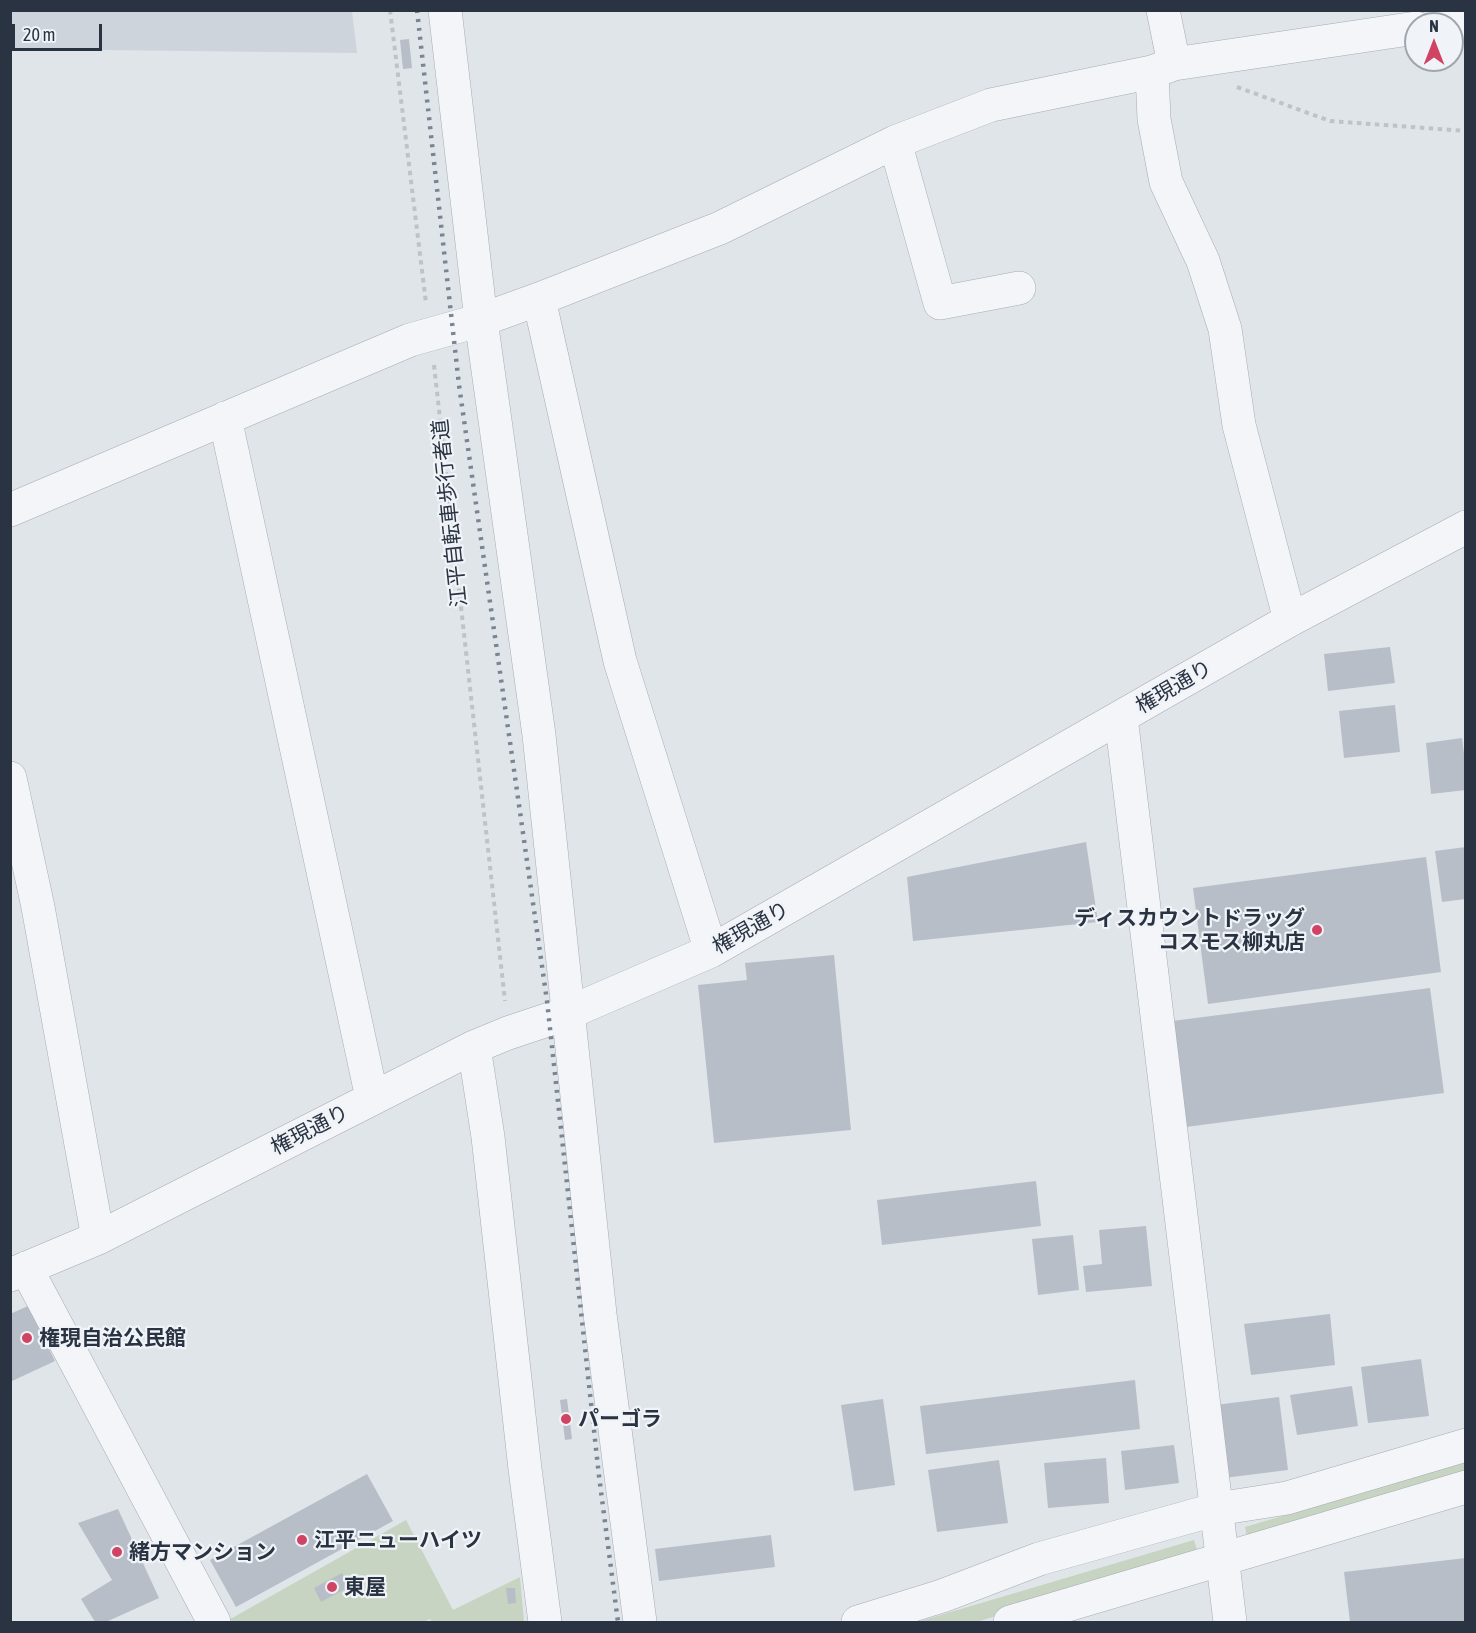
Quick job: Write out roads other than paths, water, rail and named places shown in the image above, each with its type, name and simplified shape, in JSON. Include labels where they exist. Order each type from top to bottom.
[{"type":"street","points":[[445,10],[481,320],[539,735],[600,1314],[639,1623]]},
{"type":"street","points":[[1163,10],[1163,68],[1154,119],[1166,182],[1203,261],[1225,329],[1239,425],[1290,620]]},
{"type":"street","points":[[10,510],[410,340],[481,320],[720,228],[895,141],[991,105],[1163,68],[1404,30]]},
{"type":"street","points":[[895,141],[940,303],[1018,288]]},
{"type":"street","points":[[538,299],[620,661],[711,951]]},
{"type":"street","points":[[225,418],[372,1098]]},
{"type":"street","name":"権現通り","points":[[18,1272],[98,1238],[474,1047],[568,1013],[711,951],[1290,620],[1466,527]]},
{"type":"street","points":[[1121,717],[1230,1623]]},
{"type":"street","points":[[10,778],[38,907],[98,1238]]},
{"type":"street","points":[[474,1047],[488,1137],[525,1468],[545,1623]]},
{"type":"street","points":[[18,1272],[214,1623]]},
{"type":"street","points":[[858,1623],[942,1596],[1039,1559],[1217,1509],[1287,1498],[1466,1444]]},
{"type":"street","points":[[1010,1623],[1466,1487]]},
{"type":"railway","points":[[417,10],[459,385],[547,1001],[599,1476],[618,1622]]},
{"type":"place","name":"ディスカウントドラッグ コスモス柳丸店","points":[[1317,930]]},
{"type":"place","name":"権現自治公民館","points":[[27,1338]]},
{"type":"place","name":"パーゴラ","points":[[566,1419]]},
{"type":"place","name":"江平ニューハイツ","points":[[302,1540]]},
{"type":"place","name":"緒方マンション","points":[[117,1552]]},
{"type":"place","name":"東屋","points":[[332,1587]]}]
